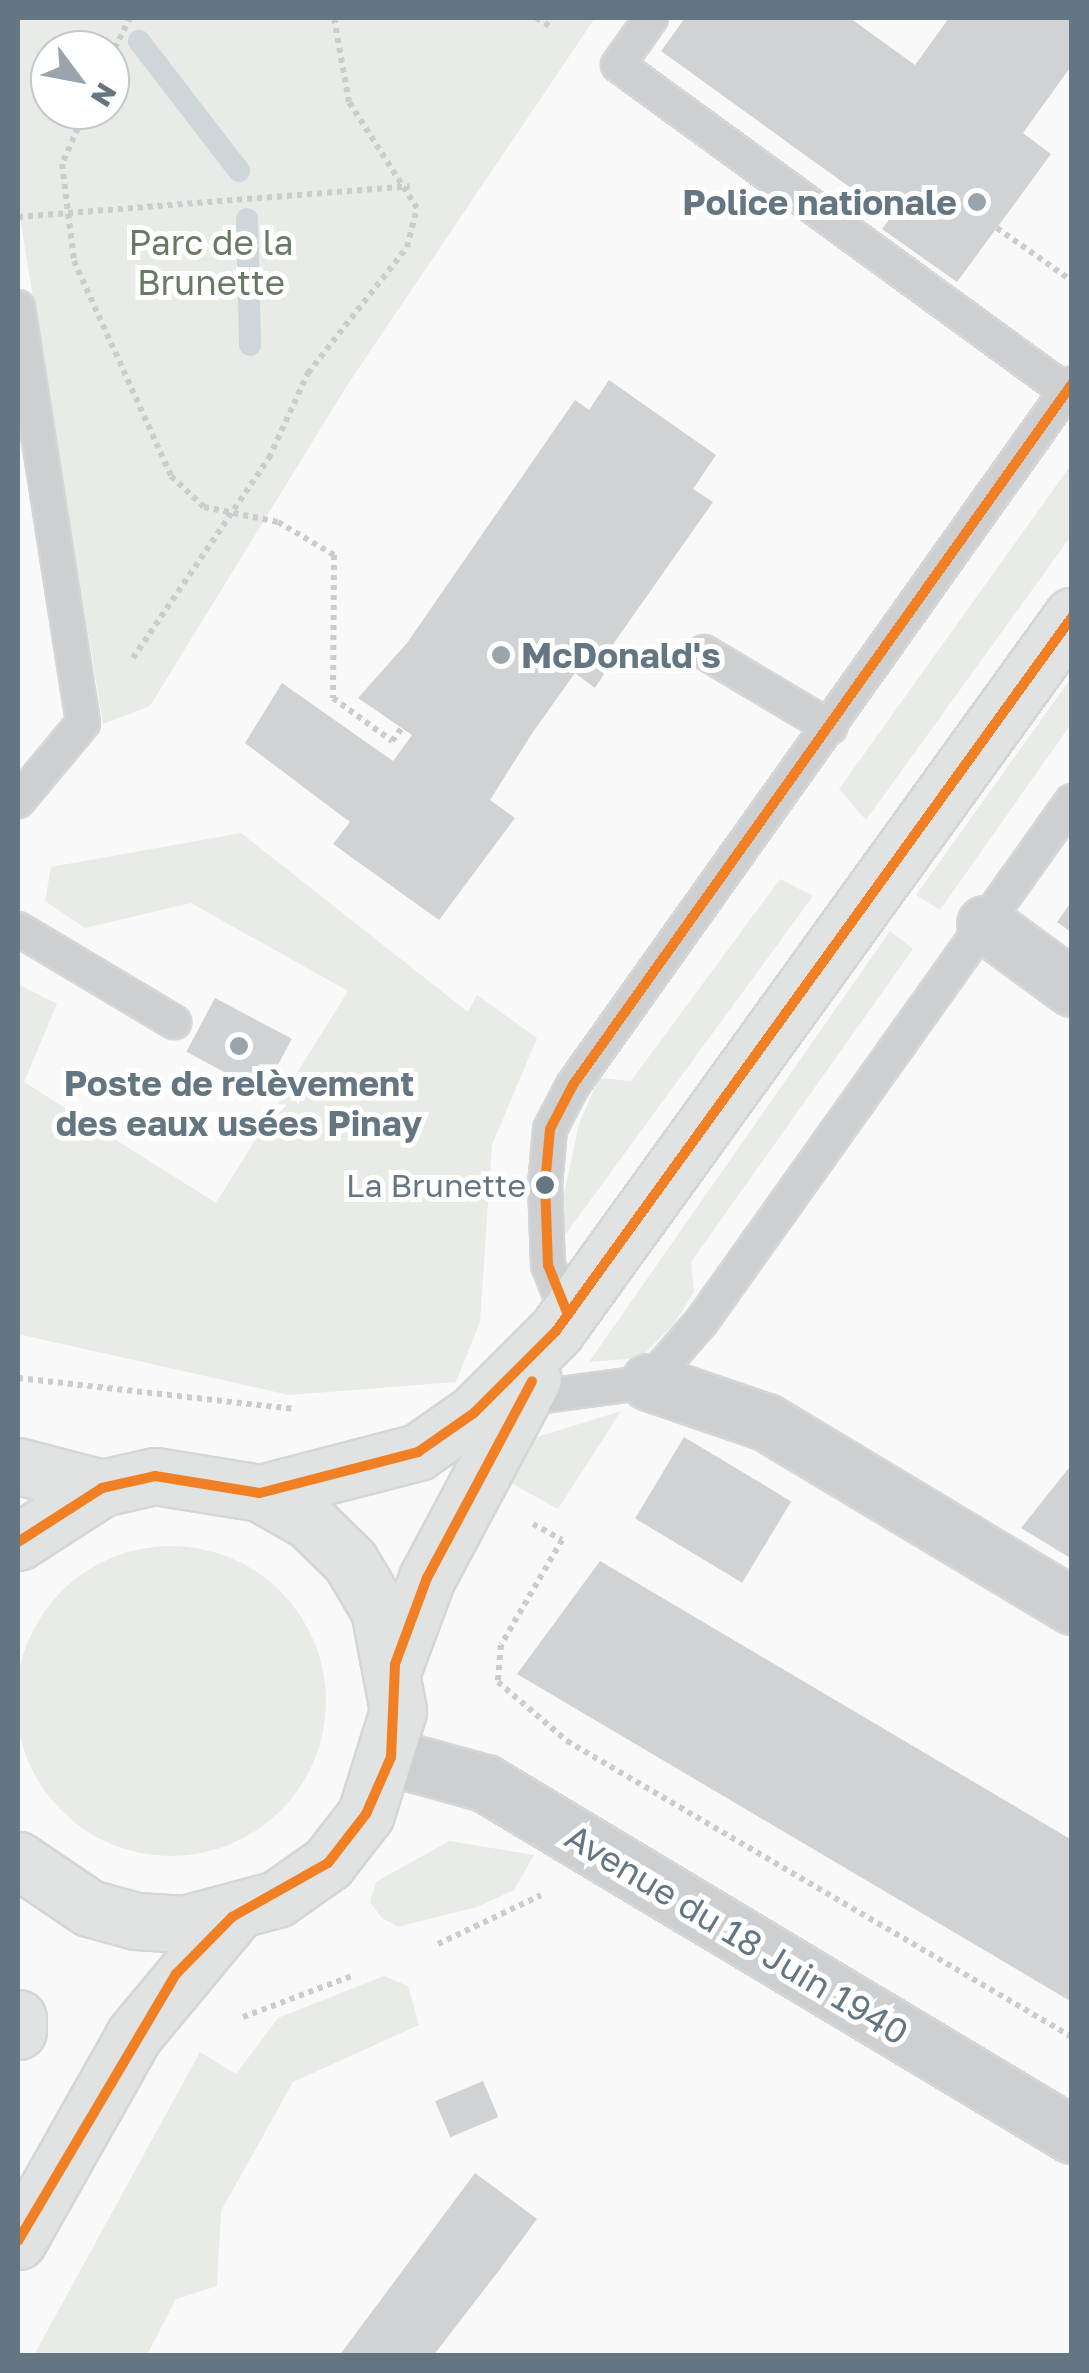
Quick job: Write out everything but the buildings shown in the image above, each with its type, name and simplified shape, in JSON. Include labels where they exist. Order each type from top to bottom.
[{"type":"main road","points":[[260,1493],[418,1452],[474,1413],[562,1323],[1072,616]]},
{"type":"main road","points":[[18,2241],[134,2035],[232,1917],[328,1862],[366,1814],[391,1757],[395,1664],[427,1578],[562,1323]]},
{"type":"main road","points":[[18,1466],[102,1488],[173,1477],[260,1493],[309,1521],[350,1562],[379,1610],[395,1664]]},
{"type":"main road","points":[[18,1542],[102,1488]]},
{"type":"main road","points":[[18,1860],[61,1893],[136,1922],[232,1917]]},
{"type":"main road","points":[[18,2018],[18,2031]]},
{"type":"street","points":[[984,924],[1072,988]]},
{"type":"street","points":[[649,1382],[766,1422],[1072,1606]]},
{"type":"street","name":"Avenue du 18 Juin 1940","points":[[391,1757],[485,1783],[1072,2135]]},
{"type":"lane","points":[[562,1323],[548,1265],[550,1129],[1069,387],[618,65],[651,18]]},
{"type":"lane","points":[[18,308],[83,723],[18,802]]},
{"type":"lane","points":[[704,652],[830,726]]},
{"type":"lane","points":[[523,1399],[649,1382],[702,1321],[1072,801]]},
{"type":"lane","points":[[18,929],[174,1022]]},
{"type":"path","points":[[83,723],[269,458],[308,372],[407,247],[417,208],[410,186],[349,102],[334,18]]},
{"type":"path","points":[[536,18],[550,26]]},
{"type":"path","points":[[77,130],[62,164],[74,261],[171,476],[204,506],[232,506],[334,555],[333,698],[392,741],[401,728]]},
{"type":"path","points":[[18,216],[410,186]]},
{"type":"path","points":[[997,228],[1072,282]]},
{"type":"path","points":[[18,1378],[314,1412]]},
{"type":"path","points":[[562,1540],[501,1645],[498,1682],[567,1740],[1072,2038]]},
{"type":"path","points":[[438,1944],[542,1894]]},
{"type":"path","points":[[234,2020],[354,1975]]},
{"type":"green space","name":"Parc de la Brunette","points":[[18,18],[595,18],[348,384],[150,706],[103,724],[18,206]]},
{"type":"green space","points":[[1071,465],[1071,536],[866,820],[839,789]]},
{"type":"green space","points":[[1071,678],[1071,724],[940,910],[916,895]]},
{"type":"green space","points":[[241,833],[468,1012],[477,995],[537,1038],[492,1145],[480,1322],[456,1382],[289,1395],[18,1334],[18,984],[57,1004],[24,1082],[216,1203],[348,991],[191,903],[85,928],[45,901],[51,867]]},
{"type":"green space","points":[[780,879],[813,896],[562,1239],[556,1232],[579,1124],[599,1078],[631,1081]]},
{"type":"green space","points":[[890,931],[913,949],[691,1262],[694,1292],[674,1324],[640,1358],[589,1362]]},
{"type":"green space","points":[[621,1411],[558,1509],[498,1476],[534,1438]]},
{"type":"green space","points":[[171,1546],[230,1557],[281,1591],[315,1642],[326,1701],[315,1760],[281,1811],[230,1845],[171,1856],[112,1845],[61,1811],[27,1760],[16,1701],[27,1642],[61,1591],[112,1557]]},
{"type":"green space","points":[[449,1841],[534,1855],[514,1890],[477,1907],[398,1927],[382,1918],[370,1902],[376,1882]]},
{"type":"green space","points":[[384,1976],[408,1986],[419,2025],[293,2082],[221,2211],[217,2286],[176,2299],[147,2355],[34,2355],[200,2052],[236,2074],[278,2018]]},
{"type":"waterway","points":[[139,41],[239,171]]},
{"type":"waterway","points":[[247,219],[250,345]]},
{"type":"transit line","points":[[568,1315],[548,1265],[545,1185],[550,1129],[573,1085],[1072,384]]},
{"type":"transit line","points":[[18,1542],[102,1488],[155,1476],[260,1493],[418,1452],[474,1413],[556,1331],[1072,617]]},
{"type":"transit line","points":[[18,2241],[176,1974],[232,1917],[328,1863],[366,1814],[391,1757],[395,1664],[427,1578],[532,1381]]},
{"type":"place","name":"Police nationale","points":[[977,202]]},
{"type":"place","name":"McDonald's","points":[[501,655]]},
{"type":"place","name":"Poste de relèvement des eaux usées Pinay","points":[[239,1046]]},
{"type":"place","name":"La Brunette","points":[[545,1185]]}]
